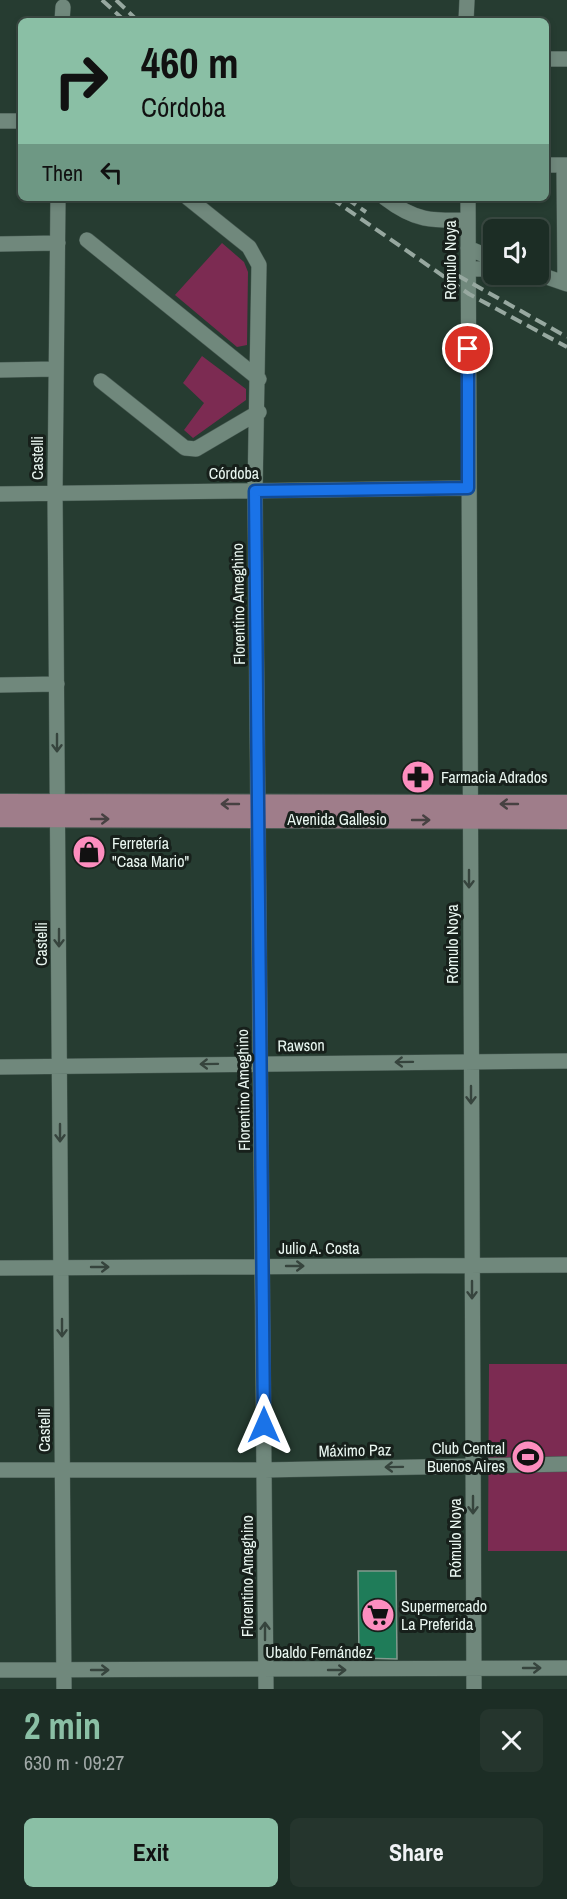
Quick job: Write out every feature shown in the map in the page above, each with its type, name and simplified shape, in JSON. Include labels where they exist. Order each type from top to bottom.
[{"type":"main road","name":"Avenida Gallesio","points":[[0,803],[58,811]]},
{"type":"main road","name":"Avenida Gallesio","points":[[469,812],[567,804]]},
{"type":"main road","name":"Avenida Gallesio","points":[[0,818],[58,811],[258,811],[469,812],[567,820]]},
{"type":"street","points":[[466,0],[466,18]]},
{"type":"street","points":[[549,59],[567,59]]},
{"type":"street","points":[[0,121],[18,121]]},
{"type":"street","points":[[549,165],[566,165],[566,284],[549,278]]},
{"type":"street","name":"Castelli","points":[[58,201],[55,492],[64,1689]]},
{"type":"street","name":"Florentino Ameghino","points":[[192,201],[249,247],[259,265],[259,412],[255,491],[266,1689]]},
{"type":"street","points":[[390,201],[412,216],[423,220],[468,220]]},
{"type":"street","name":"Rómulo Noya","points":[[468,201],[474,1689]]},
{"type":"street","points":[[87,240],[259,379]]},
{"type":"street","points":[[0,244],[58,243]]},
{"type":"street","points":[[468,248],[483,254]]},
{"type":"street","points":[[469,269],[483,269]]},
{"type":"street","points":[[0,370],[55,369]]},
{"type":"street","points":[[101,381],[185,448],[196,448],[259,412]]},
{"type":"street","name":"Córdoba","points":[[0,494],[468,488]]},
{"type":"street","points":[[0,685],[57,684]]},
{"type":"street","name":"Rawson","points":[[0,1066],[567,1061]]},
{"type":"street","name":"Julio A. Costa","points":[[0,1268],[567,1265]]},
{"type":"street","name":"Máximo Paz","points":[[0,1470],[264,1470],[567,1464]]},
{"type":"street","name":"Ubaldo Fernández","points":[[0,1670],[567,1668]]},
{"type":"shaded area","points":[[222,243],[244,262],[248,272],[247,345],[237,347],[175,295]]},
{"type":"shaded area","points":[[202,356],[246,389],[246,400],[193,438],[184,430],[204,403],[183,383]]},
{"type":"shaded area","name":"Club Central Buenos Aires","points":[[489,1364],[567,1364],[567,1551],[488,1551]]},
{"type":"building","name":"Supermercado La Preferida","points":[[358,1571],[396,1571],[397,1659],[359,1658]]},
{"type":"railway","points":[[102,0],[122,18]]},
{"type":"railway","points":[[116,0],[135,18]]},
{"type":"railway","points":[[335,201],[469,294],[567,347]]},
{"type":"railway","points":[[350,201],[366,212]]},
{"type":"railway","points":[[457,275],[567,337]]},
{"type":"place","name":"Farmacia Adrados","points":[[418,777]]},
{"type":"place","name":"Ferretería \"Casa Mario\"","points":[[89,852]]},
{"type":"place","name":"Club Central Buenos Aires","points":[[528,1457]]},
{"type":"place","name":"Supermercado La Preferida","points":[[378,1615]]},
{"type":"route","points":[[264,1425],[255,491],[468,488],[468,349]]}]
